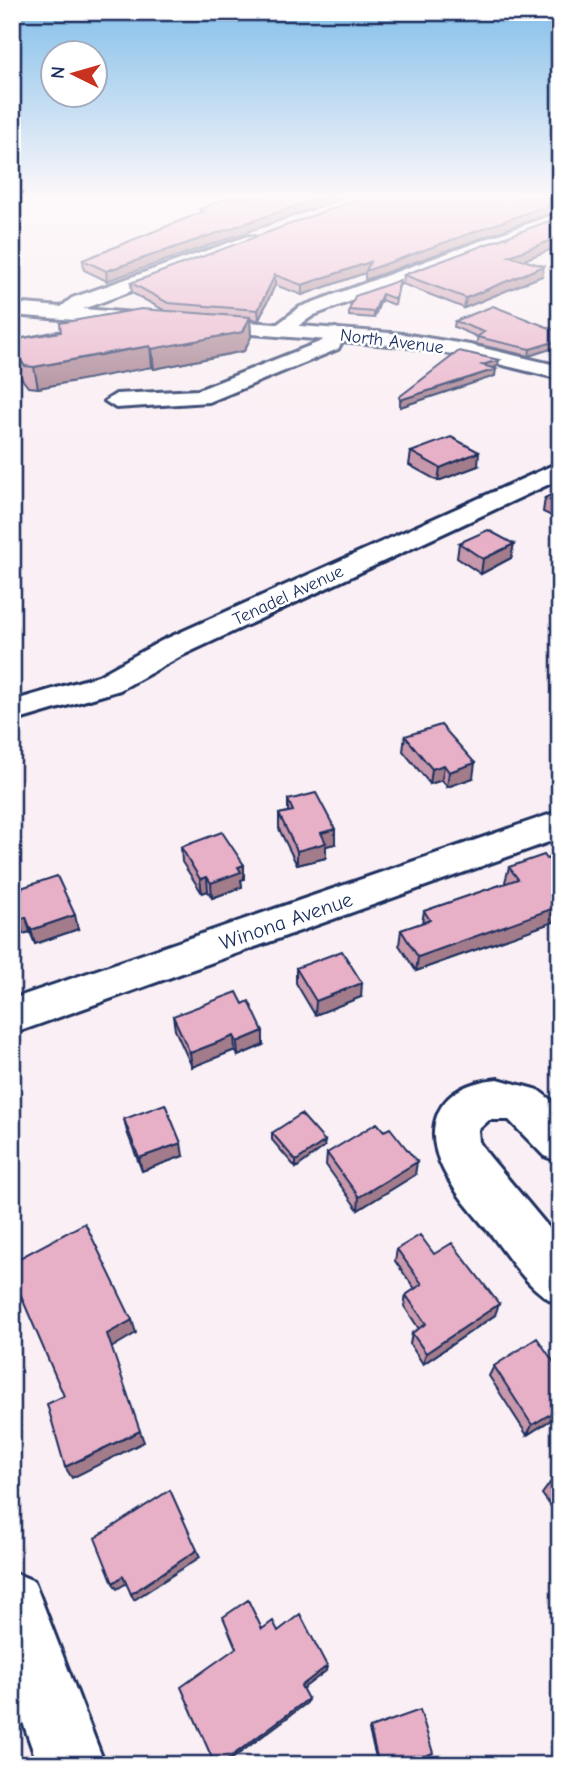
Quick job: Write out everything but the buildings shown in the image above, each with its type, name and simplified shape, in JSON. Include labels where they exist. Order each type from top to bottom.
[{"type":"street","points":[[67,312],[79,302],[136,280]]},
{"type":"street","points":[[281,329],[307,311],[391,280]]},
{"type":"street","name":"North Avenue","points":[[12,309],[402,340],[470,351],[560,373]]},
{"type":"street","points":[[116,401],[201,397],[331,345],[336,334]]},
{"type":"street","name":"Tenadel Avenue","points":[[12,712],[109,682],[172,648],[560,469]]},
{"type":"street","name":"Winona Avenue","points":[[12,1017],[560,824]]},
{"type":"street","points":[[560,1141],[536,1114],[509,1099],[480,1101],[467,1108],[459,1118],[455,1131],[463,1158],[560,1280]]},
{"type":"street","points":[[12,1603],[72,1765]]}]
